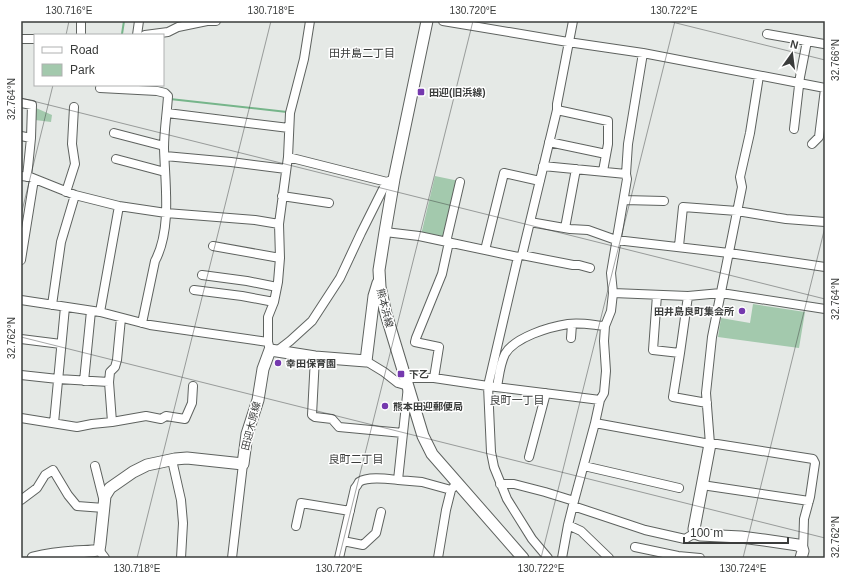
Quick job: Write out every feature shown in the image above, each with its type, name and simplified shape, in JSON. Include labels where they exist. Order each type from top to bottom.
[{"type":"main road","name":"熊本浜線","points":[[428,21],[391,181],[379,270],[380,287],[386,314],[423,436],[432,454],[454,486],[523,558]]},
{"type":"main road","points":[[272,348],[315,357],[366,361],[374,296],[379,277]]},
{"type":"main road","name":"田迎木原線","points":[[33,558],[75,552],[102,554],[100,544],[105,496],[110,488],[133,472],[147,465],[187,458],[243,464],[247,434],[258,400],[263,369],[272,348]]},
{"type":"main road","points":[[710,444],[694,529],[695,533],[700,535],[741,537],[798,545],[802,548],[802,554]]},
{"type":"street","points":[[137,34],[139,21]]},
{"type":"street","points":[[153,34],[168,32],[178,27],[207,21],[216,21]]},
{"type":"street","points":[[272,348],[268,317],[274,302],[278,282],[280,258],[279,224],[288,157],[290,113],[304,59],[310,21]]},
{"type":"street","points":[[443,21],[643,53],[825,88],[819,137],[812,144]]},
{"type":"street","points":[[548,558],[532,539],[520,521],[507,499],[494,467],[491,452],[492,387],[520,256],[530,222],[557,110],[568,42],[573,21]]},
{"type":"street","points":[[81,23],[81,34]]},
{"type":"street","points":[[767,34],[824,44]]},
{"type":"street","points":[[21,39],[34,39]]},
{"type":"street","points":[[794,129],[807,41]]},
{"type":"street","points":[[562,558],[573,503],[584,466],[600,400],[604,393],[606,371],[604,341],[605,326],[611,311],[613,294],[611,274],[624,200],[627,179],[628,144],[643,53]]},
{"type":"street","points":[[710,444],[706,393],[712,337],[742,187],[740,177],[750,133],[759,76]]},
{"type":"street","points":[[100,88],[157,91],[168,96],[164,146],[166,218],[142,323]]},
{"type":"street","points":[[21,103],[32,105],[32,138],[21,260]]},
{"type":"street","points":[[66,192],[75,164],[72,144],[74,107]]},
{"type":"street","points":[[557,110],[608,121],[608,144],[603,171]]},
{"type":"street","points":[[167,113],[289,128]]},
{"type":"street","points":[[114,133],[164,146]]},
{"type":"street","points":[[21,136],[32,138]]},
{"type":"street","points":[[549,142],[606,154]]},
{"type":"street","points":[[165,156],[286,169]]},
{"type":"street","points":[[21,300],[100,312],[150,325],[272,348],[295,337],[312,321],[340,278],[361,233],[391,181],[288,157]]},
{"type":"street","points":[[116,159],[165,172]]},
{"type":"street","points":[[543,166],[626,174]]},
{"type":"street","points":[[565,228],[576,169]]},
{"type":"street","points":[[485,250],[504,173],[540,181]]},
{"type":"street","points":[[28,177],[75,195],[119,206],[166,213],[256,220],[279,224]]},
{"type":"street","points":[[434,378],[439,347],[415,342],[442,274],[460,182]]},
{"type":"street","points":[[52,305],[61,242],[75,195]]},
{"type":"street","points":[[282,196],[329,203]]},
{"type":"street","points":[[624,200],[664,201]]},
{"type":"street","points":[[100,312],[119,206]]},
{"type":"street","points":[[679,246],[683,207],[737,211],[786,219],[825,222]]},
{"type":"street","points":[[530,222],[588,230],[616,240],[679,246],[825,268]]},
{"type":"street","points":[[385,232],[419,236],[485,250],[590,268]]},
{"type":"street","points":[[213,246],[280,258]]},
{"type":"street","points":[[202,275],[277,287]]},
{"type":"street","points":[[194,290],[274,302]]},
{"type":"street","points":[[613,294],[688,296],[721,293],[825,309]]},
{"type":"street","points":[[657,295],[653,350],[680,353]]},
{"type":"street","points":[[688,296],[673,397],[707,403]]},
{"type":"street","points":[[54,422],[65,307]]},
{"type":"street","points":[[84,380],[91,311]]},
{"type":"street","points":[[112,422],[109,382],[110,372],[115,367],[121,318]]},
{"type":"street","points":[[492,387],[506,353],[512,346],[523,338],[552,328],[572,324],[605,326]]},
{"type":"street","points":[[571,338],[572,324]]},
{"type":"street","points":[[21,339],[61,344]]},
{"type":"street","points":[[315,357],[312,415],[315,417],[332,419],[338,427],[403,434]]},
{"type":"street","points":[[366,361],[398,383],[434,378],[492,387],[600,400]]},
{"type":"street","points":[[21,375],[109,382]]},
{"type":"street","points":[[398,480],[407,382]]},
{"type":"street","points":[[21,418],[54,422],[77,427],[146,416],[161,419],[166,416],[185,419],[192,403],[193,386]]},
{"type":"street","points":[[530,457],[546,393]]},
{"type":"street","points":[[595,423],[710,444],[813,459],[815,463],[809,501],[804,519],[802,554]]},
{"type":"street","points":[[172,460],[181,500],[183,523],[181,558]]},
{"type":"street","points":[[232,558],[243,464]]},
{"type":"street","points":[[21,500],[37,488],[45,475],[53,470],[68,495],[77,506],[104,506],[94,466]]},
{"type":"street","points":[[584,466],[679,488]]},
{"type":"street","points":[[339,558],[355,488],[359,482],[374,479],[454,486],[446,510],[438,558]]},
{"type":"street","points":[[500,484],[514,484],[545,492],[645,530],[685,539],[695,533]]},
{"type":"street","points":[[702,485],[809,501]]},
{"type":"street","points":[[296,526],[301,503],[350,511]]},
{"type":"street","points":[[343,541],[363,545],[376,533],[381,512]]},
{"type":"street","points":[[568,525],[581,531],[609,558]]},
{"type":"street","points":[[635,547],[678,556],[700,558]]},
{"type":"green space","points":[[36,108],[52,115],[51,122],[35,120]]},
{"type":"green space","points":[[435,176],[459,181],[445,240],[421,235]]},
{"type":"green space","points":[[753,304],[805,312],[799,348],[718,337],[721,318],[750,323]]},
{"type":"waterway","points":[[122,34],[124,21]]},
{"type":"waterway","points":[[170,99],[287,112]]},
{"type":"place","name":"田迎(旧浜線)","points":[[421,92]]},
{"type":"place","name":"田井島良町集会所","points":[[742,311]]},
{"type":"place","name":"幸田保育園","points":[[278,363]]},
{"type":"place","name":"下乙","points":[[401,374]]},
{"type":"place","name":"熊本田迎郵便局","points":[[385,406]]},
{"type":"district","name":"田井島二丁目","points":[[362,53]]},
{"type":"district","name":"良町一丁目","points":[[517,400]]},
{"type":"district","name":"良町二丁目","points":[[356,459]]}]
